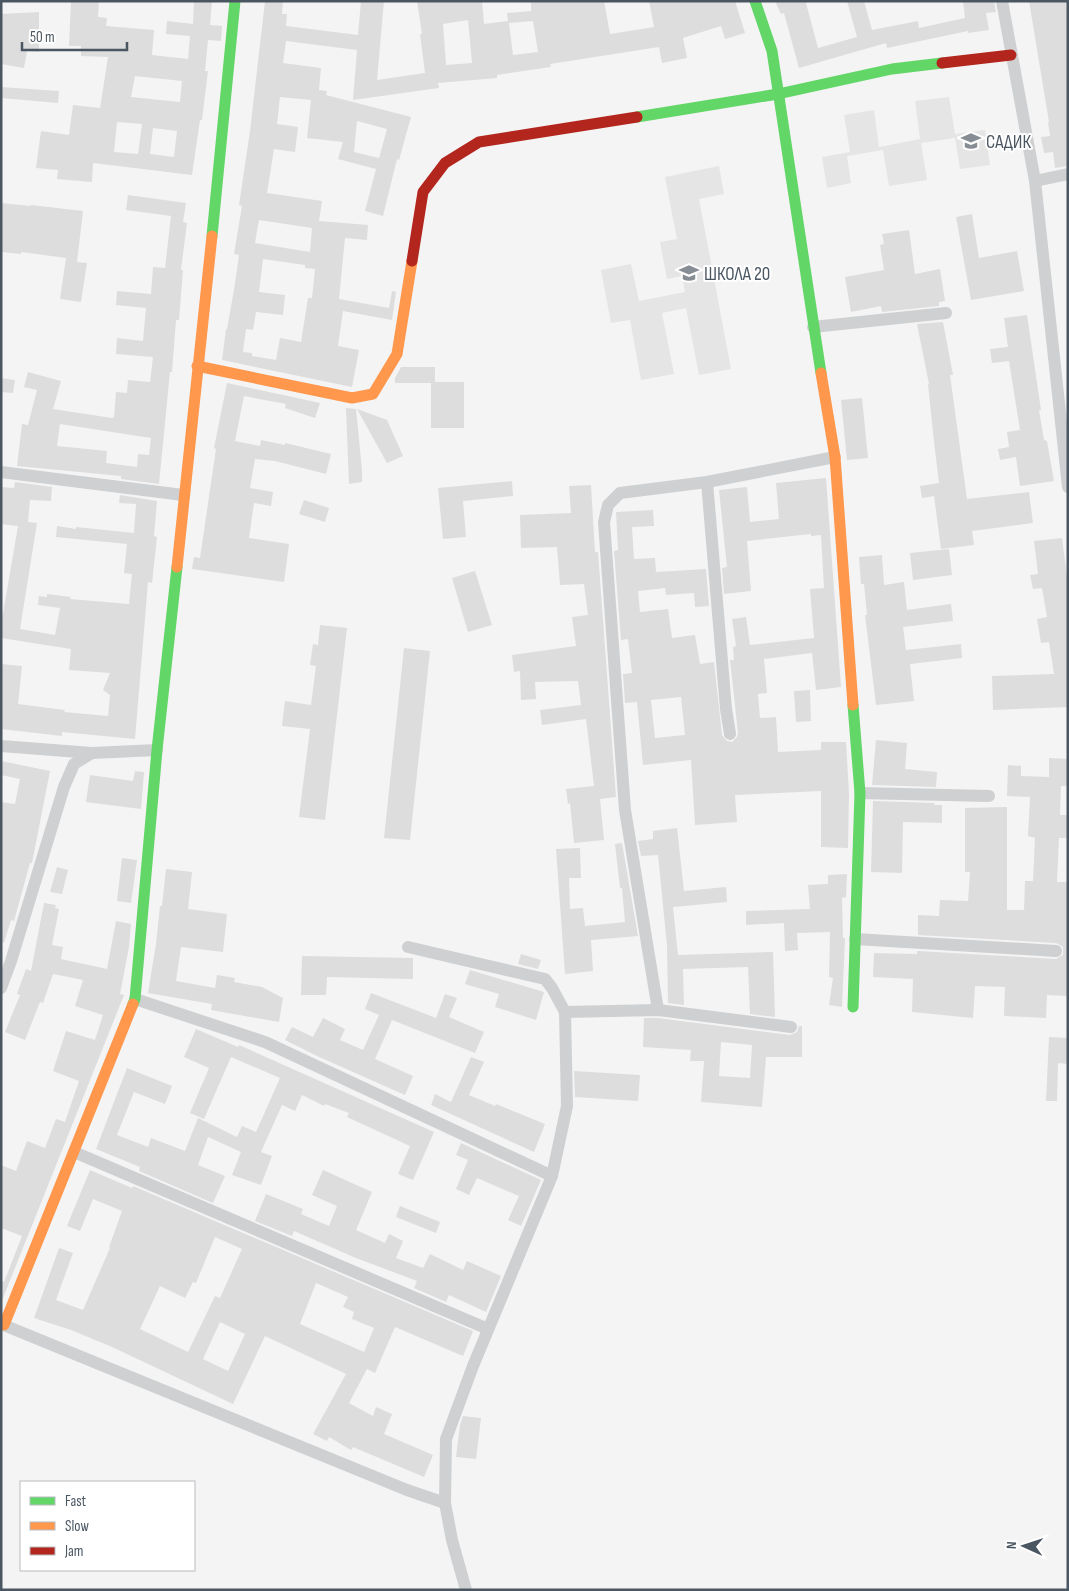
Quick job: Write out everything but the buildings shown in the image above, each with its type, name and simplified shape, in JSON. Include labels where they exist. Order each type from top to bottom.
[{"type":"street","points":[[235,1],[157,750],[135,999],[3,1324],[407,1490],[445,1502]]},
{"type":"street","points":[[755,1],[772,51],[813,327],[835,457],[860,793],[853,1008]]},
{"type":"street","points":[[1002,1],[1035,180],[1068,487]]},
{"type":"street","points":[[197,366],[352,398],[373,394],[397,354],[423,192],[445,163],[479,142],[778,94],[892,69],[1011,55]]},
{"type":"street","points":[[1035,180],[1068,174]]},
{"type":"street","points":[[813,327],[946,313]]},
{"type":"street","points":[[658,1010],[625,810],[604,522],[608,505],[620,493],[707,482],[835,457]]},
{"type":"street","points":[[1,472],[183,495]]},
{"type":"street","points":[[707,482],[726,709],[730,734]]},
{"type":"street","points":[[1,746],[92,753],[157,750]]},
{"type":"street","points":[[1,988],[12,961],[64,787],[74,764],[92,753]]},
{"type":"street","points":[[860,793],[989,796]]},
{"type":"street","points":[[855,939],[1056,951]]},
{"type":"street","points":[[408,947],[545,979],[565,1012],[567,1106],[552,1176],[488,1329],[446,1440],[445,1502],[452,1540],[466,1590]]},
{"type":"street","points":[[135,999],[265,1042],[552,1176]]},
{"type":"street","points":[[565,1012],[658,1010],[790,1027]]},
{"type":"street","points":[[74,1152],[488,1329]]},
{"type":"shaded area","name":"САДИК","points":[[949,97],[955,134],[985,130],[990,165],[960,169],[955,138],[921,143],[927,180],[889,186],[883,150],[847,156],[851,183],[827,188],[822,157],[850,152],[844,115],[874,110],[879,147],[920,139],[915,101]]},
{"type":"shaded area","name":"ШКОЛА 20","points":[[719,166],[724,194],[699,199],[731,369],[699,375],[686,308],[662,313],[674,374],[641,380],[630,320],[611,323],[601,270],[631,264],[639,301],[685,292],[682,276],[667,279],[660,242],[677,239],[665,177]]},
{"type":"traffic: fast","points":[[212,236],[235,1]]},
{"type":"traffic: fast","points":[[755,1],[772,51],[821,373]]},
{"type":"traffic: fast","points":[[637,117],[778,94],[892,69],[942,63]]},
{"type":"traffic: fast","points":[[133,1004],[135,999],[157,750],[177,567]]},
{"type":"traffic: fast","points":[[853,705],[860,793],[853,1007]]},
{"type":"traffic: slow","points":[[177,567],[212,236]]},
{"type":"traffic: slow","points":[[197,366],[352,398],[373,394],[397,354],[412,261]]},
{"type":"traffic: slow","points":[[821,373],[835,457],[853,705]]},
{"type":"traffic: slow","points":[[4,1325],[133,1004]]},
{"type":"traffic: jam","points":[[942,63],[1011,55]]},
{"type":"traffic: jam","points":[[412,261],[423,192],[445,163],[479,142],[637,117]]},
{"type":"place","name":"САДИК","points":[[971,141]]},
{"type":"place","name":"ШКОЛА 20","points":[[689,273]]}]
